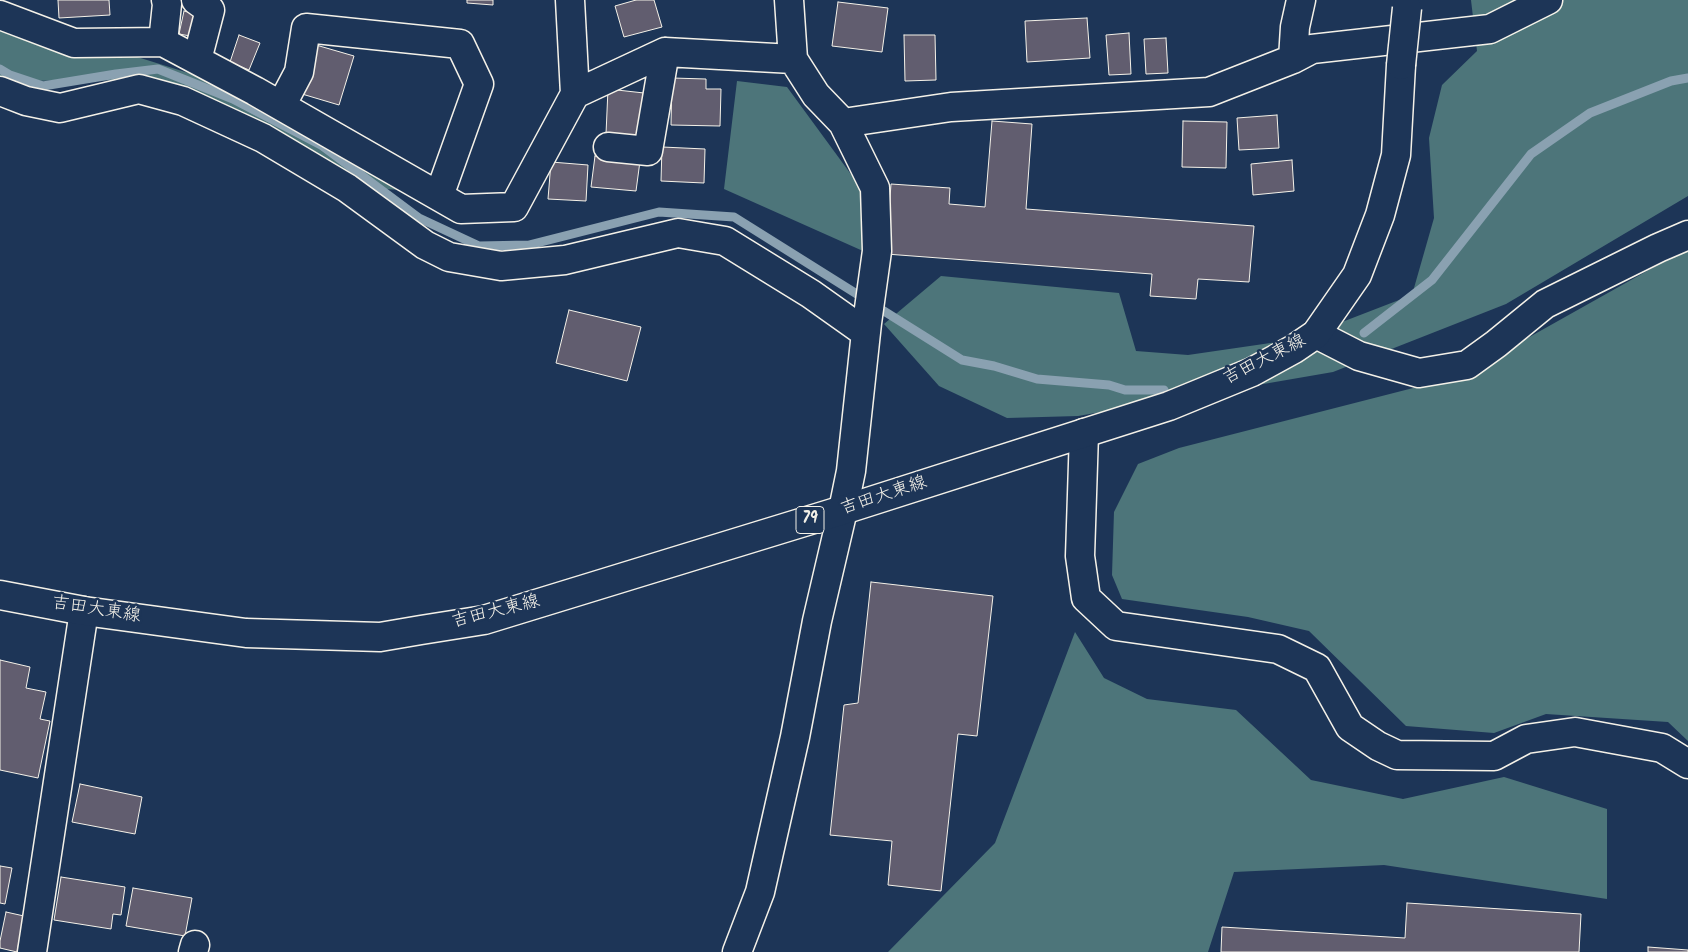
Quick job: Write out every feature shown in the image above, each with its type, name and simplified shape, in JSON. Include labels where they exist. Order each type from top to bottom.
[{"type":"street","points":[[163,42],[166,0]]},
{"type":"street","points":[[196,0],[210,10],[196,60]]},
{"type":"street","points":[[0,15],[74,43],[163,42],[281,106],[461,208],[514,207],[574,94],[570,0]]},
{"type":"street","points":[[737,952],[760,892],[795,737],[818,621],[844,510],[851,472],[876,251],[875,188],[844,123],[816,95],[793,59],[789,0]]},
{"type":"street","points":[[1293,59],[1295,27],[1301,0]]},
{"type":"street","points":[[844,123],[951,107],[1209,92],[1293,59],[1312,49],[1490,29],[1548,0]]},
{"type":"street","name":"吉田大東線","points":[[0,595],[84,611],[246,633],[380,636],[484,620],[844,510],[1169,406],[1252,372],[1294,349],[1316,334],[1356,275],[1380,215],[1396,155],[1401,65],[1407,4]]},
{"type":"street","points":[[281,106],[298,72],[306,28],[460,44],[479,84],[439,196]]},
{"type":"street","points":[[574,94],[665,52],[793,59]]},
{"type":"street","points":[[608,148],[648,151],[665,52]]},
{"type":"street","points":[[0,91],[26,101],[60,108],[139,89],[183,101],[263,138],[347,188],[424,245],[448,257],[501,266],[566,260],[678,233],[725,241],[866,328]]},
{"type":"street","points":[[1316,334],[1359,356],[1419,373],[1467,365],[1545,304],[1688,235]]},
{"type":"street","points":[[1084,433],[1080,556],[1086,598],[1116,626],[1278,649],[1317,668],[1350,727],[1378,746],[1397,755],[1494,756],[1526,739],[1576,732],[1662,748],[1688,764]]},
{"type":"street","points":[[32,952],[84,611]]},
{"type":"green space","points":[[1471,0],[1688,0],[1688,196],[1506,304],[1333,372],[1078,416],[1007,418],[939,386],[884,324],[941,276],[1119,293],[1136,351],[1188,355],[1298,339],[1412,295],[1434,218],[1429,138],[1442,85],[1477,51]]},
{"type":"green space","points":[[0,14],[198,76],[326,131],[403,190],[364,188],[150,80],[3,81],[0,79]]},
{"type":"green space","points":[[737,81],[787,87],[861,188],[863,251],[724,189]]},
{"type":"green space","points":[[1688,248],[1688,741],[1668,722],[1546,714],[1494,733],[1406,726],[1309,631],[1248,617],[1122,599],[1112,575],[1114,512],[1138,464],[1179,448],[1460,376]]},
{"type":"green space","points":[[1075,632],[1104,678],[1147,699],[1236,710],[1311,780],[1403,799],[1504,777],[1607,809],[1607,899],[1384,865],[1234,872],[1208,952],[888,952],[995,843]]},
{"type":"building","points":[[58,0],[109,0],[110,15],[59,18]]},
{"type":"building","points":[[467,0],[493,0],[493,5],[467,3]]},
{"type":"building","points":[[636,0],[654,0],[662,27],[624,37],[615,6]]},
{"type":"building","points":[[838,2],[888,8],[882,52],[832,46]]},
{"type":"building","points":[[184,11],[200,15],[196,37],[179,34]]},
{"type":"building","points":[[1087,18],[1090,58],[1027,62],[1025,21]]},
{"type":"building","points":[[1129,33],[1131,74],[1109,75],[1106,35]]},
{"type":"building","points":[[239,35],[260,43],[249,70],[230,62]]},
{"type":"building","points":[[904,35],[935,35],[936,80],[905,81]]},
{"type":"building","points":[[1166,38],[1168,73],[1146,74],[1144,39]]},
{"type":"building","points":[[316,45],[354,56],[339,105],[302,94]]},
{"type":"building","points":[[672,78],[706,79],[706,89],[721,89],[720,126],[671,125]]},
{"type":"building","points":[[608,89],[644,93],[647,135],[606,134]]},
{"type":"building","points":[[1277,115],[1279,148],[1239,150],[1237,118]]},
{"type":"building","points":[[992,121],[1032,124],[1026,209],[1254,226],[1249,282],[1198,279],[1196,299],[1150,296],[1152,274],[886,254],[891,184],[950,188],[949,204],[985,207]]},
{"type":"building","points":[[1183,121],[1227,122],[1226,168],[1182,167]]},
{"type":"building","points":[[662,147],[705,149],[704,183],[661,181]]},
{"type":"building","points":[[595,156],[640,161],[636,191],[591,187]]},
{"type":"building","points":[[1292,160],[1294,191],[1253,195],[1251,164]]},
{"type":"building","points":[[551,162],[588,165],[586,201],[548,199]]},
{"type":"building","points":[[569,310],[641,327],[627,381],[556,363]]},
{"type":"building","points":[[871,582],[993,596],[977,736],[958,734],[941,891],[888,885],[892,841],[830,835],[844,705],[858,703]]},
{"type":"building","points":[[0,660],[30,667],[26,688],[46,692],[40,719],[50,721],[38,778],[0,770]]},
{"type":"building","points":[[80,784],[142,797],[135,834],[72,822]]},
{"type":"building","points":[[0,866],[12,868],[5,904],[0,903]]},
{"type":"building","points":[[61,877],[125,887],[121,915],[113,914],[111,929],[54,920]]},
{"type":"building","points":[[133,888],[192,898],[185,936],[126,926]]},
{"type":"building","points":[[1407,903],[1581,914],[1579,952],[1221,952],[1222,927],[1405,938]]},
{"type":"building","points":[[6,912],[24,916],[17,952],[0,948]]},
{"type":"building","points":[[1648,947],[1688,950],[1688,952],[1648,952]]},
{"type":"waterway","points":[[0,69],[10,75],[43,86],[158,69],[233,99],[321,145],[419,218],[479,246],[529,245],[659,212],[734,217],[962,360],[994,366],[1037,379],[1109,385],[1125,390],[1164,390]]},
{"type":"waterway","points":[[1364,333],[1432,280],[1531,154],[1590,113],[1671,81],[1688,78]]}]
